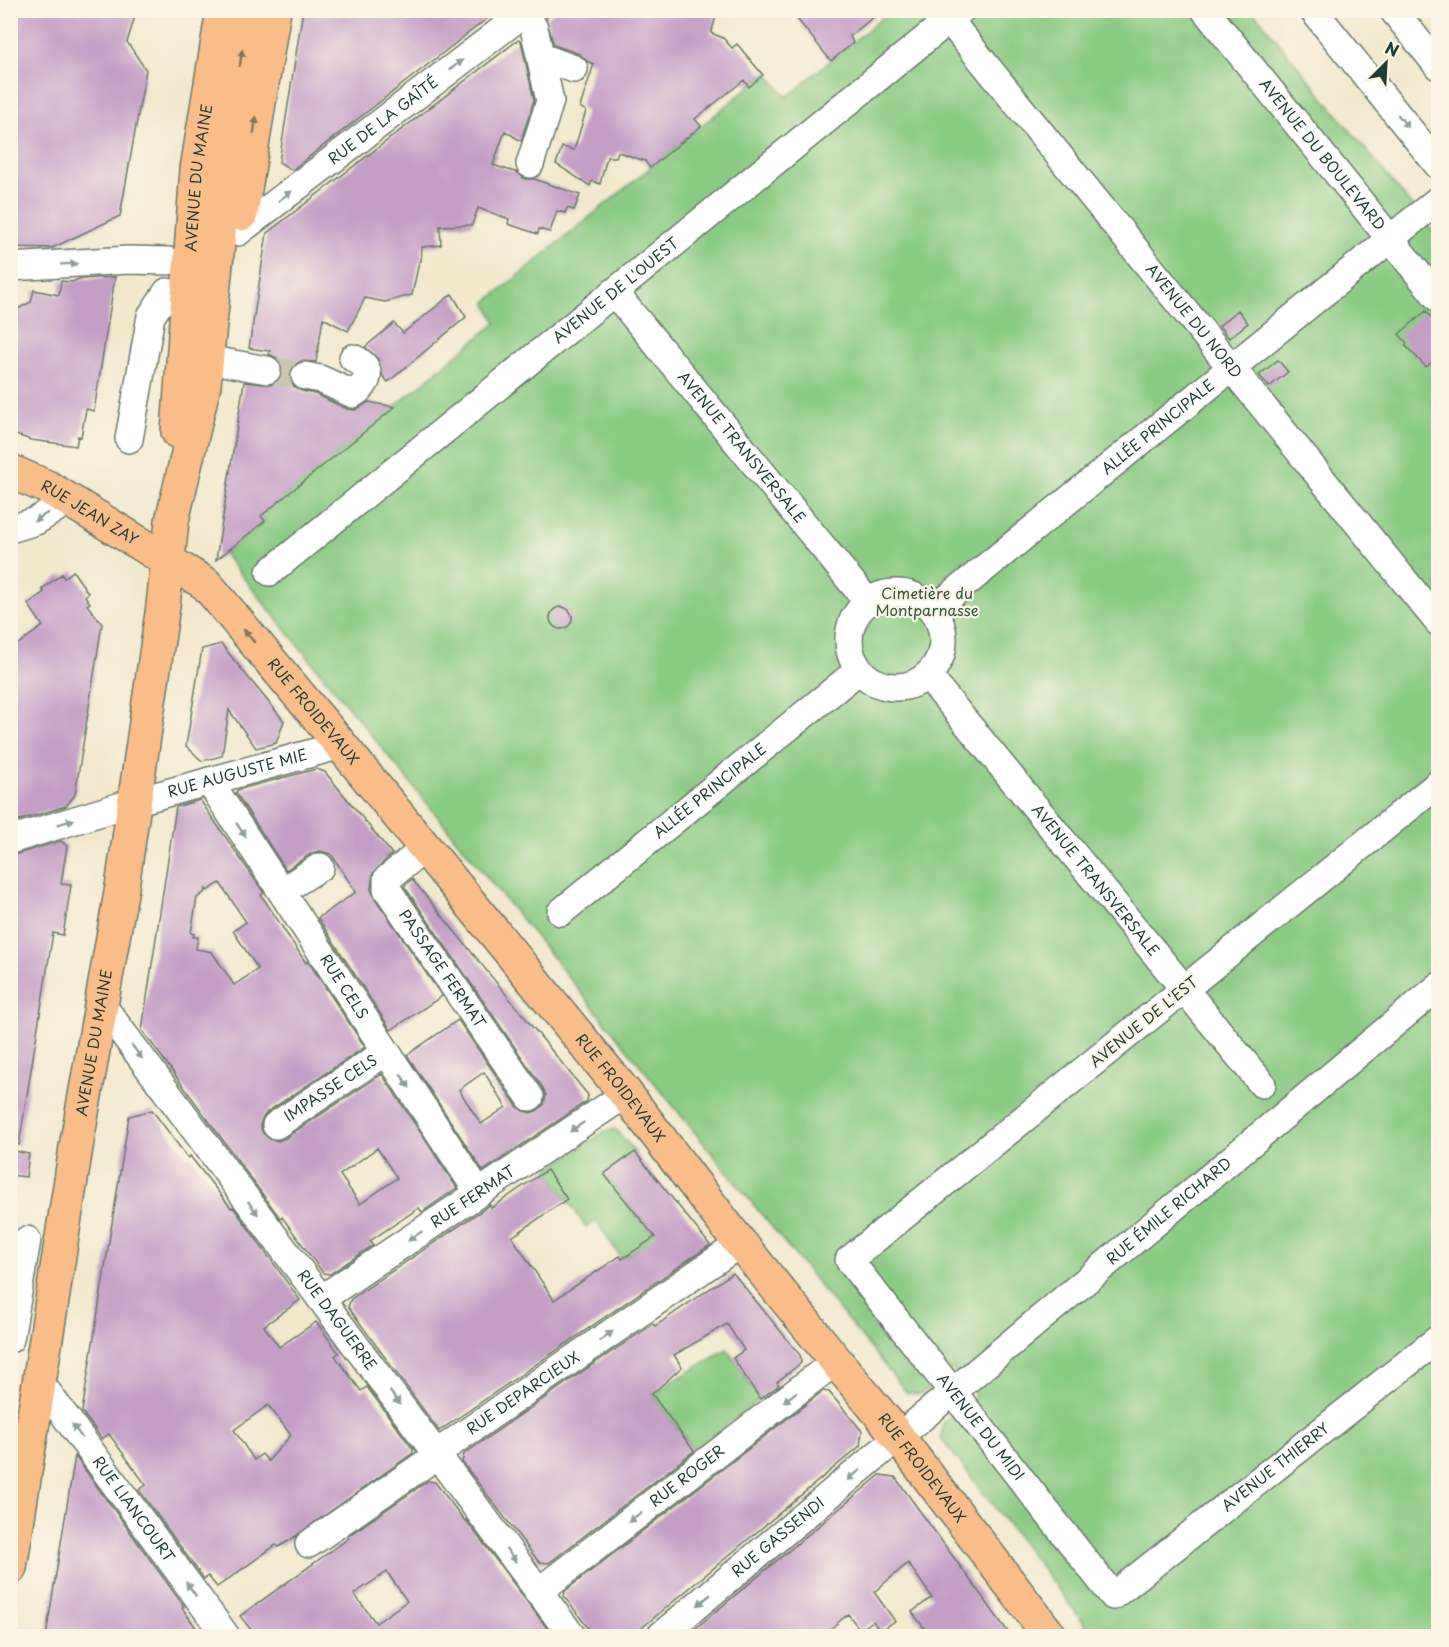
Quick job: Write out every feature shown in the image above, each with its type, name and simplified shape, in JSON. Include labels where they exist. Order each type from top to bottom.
[{"type":"main road","name":"AVENUE DU MAINE","points":[[194,353],[169,322],[168,276],[170,235],[203,10]]},
{"type":"main road","name":"AVENUE DU MAINE","points":[[10,1568],[60,1248],[102,1005],[163,606],[166,560],[194,353],[197,169],[224,10]]},
{"type":"main road","name":"AVENUE DU MAINE","points":[[210,325],[229,133],[249,10]]},
{"type":"main road","name":"AVENUE DU MAINE","points":[[194,353],[210,325],[230,273],[274,10]]},
{"type":"main road","name":"RUE JEAN ZAY","points":[[10,471],[38,482],[166,560]]},
{"type":"main road","name":"RUE FROIDEVAUX","points":[[166,560],[206,584],[341,745],[626,1094],[741,1243],[899,1437],[913,1459],[1050,1636]]},
{"type":"street","name":"AVENUE DU BOULEVARD","points":[[1205,10],[1438,298]]},
{"type":"street","points":[[1393,10],[1438,66]]},
{"type":"street","points":[[526,12],[534,28],[550,101],[530,164]]},
{"type":"street","name":"RUE DE LA GAÎTÉ","points":[[238,232],[526,12]]},
{"type":"street","points":[[1317,12],[1438,165]]},
{"type":"street","name":"AVENUE DE L'OUEST","points":[[270,572],[955,15]]},
{"type":"street","name":"AVENUE DU NORD","points":[[955,15],[1231,367],[1438,622]]},
{"type":"street","points":[[541,57],[574,69]]},
{"type":"street","name":"ALLÉE PRINCIPALE","points":[[933,610],[1438,200]]},
{"type":"street","points":[[10,267],[129,260],[168,276]]},
{"type":"street","name":"AVENUE DU MAINE","points":[[129,439],[151,316],[168,276]]},
{"type":"street","name":"AVENUE TRANSVERSALE","points":[[614,292],[868,602]]},
{"type":"street","points":[[194,353],[267,370]]},
{"type":"street","points":[[305,376],[320,379],[353,394],[363,388],[367,370],[362,363],[353,358]]},
{"type":"street","points":[[10,528],[36,521],[69,500]]},
{"type":"street","points":[[905,593],[916,597],[933,610],[940,621],[944,635],[944,647],[928,676],[909,686],[892,688],[876,683],[859,670],[850,649],[849,634],[854,619],[868,602],[879,596],[905,593]]},
{"type":"street","name":"ALLÉE PRINCIPALE","points":[[561,912],[859,670]]},
{"type":"street","name":"AVENUE TRANSVERSALE","points":[[928,676],[1262,1084]]},
{"type":"street","name":"RUE AUGUSTE MIE","points":[[10,840],[134,802],[341,745]]},
{"type":"street","name":"RUE CELS","points":[[209,781],[479,1193]]},
{"type":"street","name":"AVENUE DE L'EST","points":[[849,1260],[1438,784]]},
{"type":"street","name":"PASSAGE FERMAT","points":[[425,848],[387,879],[387,889],[530,1096]]},
{"type":"street","points":[[282,891],[320,867]]},
{"type":"street","name":"RUE ÉMILE RICHARD","points":[[899,1437],[1438,987]]},
{"type":"street","name":"RUE DAGUERRE","points":[[102,1005],[572,1636]]},
{"type":"street","name":"IMPASSE CELS","points":[[276,1125],[386,1052]]},
{"type":"street","name":"RUE FERMAT","points":[[321,1299],[626,1094]]},
{"type":"street","points":[[10,1339],[19,1238],[60,1248]]},
{"type":"street","name":"RUE DEPARCIEUX","points":[[309,1544],[741,1243]]},
{"type":"street","name":"AVENUE DU MIDI","points":[[849,1260],[1113,1596]]},
{"type":"street","name":"AVENUE THIERRY","points":[[1113,1596],[1438,1339]]},
{"type":"street","name":"RUE ROGER","points":[[538,1592],[836,1361]]},
{"type":"street","name":"RUE LIANCOURT","points":[[40,1382],[226,1636]]},
{"type":"street","name":"RUE GASSENDI","points":[[660,1636],[899,1437]]},
{"type":"green space","name":"Cimetière du Montparnasse","points":[[890,11],[1253,11],[1438,238],[1438,977],[960,1377],[953,1369],[922,1394],[907,1393],[224,554],[265,521],[261,516],[496,323],[486,302],[766,73],[787,97]]},
{"type":"green space","points":[[1438,996],[1438,1636],[1094,1636],[941,1438],[943,1423],[976,1396],[970,1388]]},
{"type":"green space","points":[[615,1129],[635,1152],[604,1175],[650,1231],[660,1235],[622,1259],[596,1221],[586,1227],[547,1170],[606,1131]]},
{"type":"green space","points":[[727,1349],[760,1399],[694,1450],[652,1394]]},
{"type":"building","points":[[10,10],[137,10],[127,42],[146,70],[120,216],[52,248],[10,247]]},
{"type":"building","points":[[303,10],[498,10],[292,170],[279,162]]},
{"type":"building","points":[[556,10],[718,10],[711,33],[723,38],[732,48],[737,44],[763,75],[749,87],[744,80],[695,119],[701,126],[650,168],[645,161],[618,152],[616,157],[607,157],[600,184],[592,181],[590,186],[556,164],[562,147],[574,150],[586,111],[580,107],[594,64],[579,54],[554,45],[546,18]]},
{"type":"building","points":[[790,10],[882,10],[850,36],[853,43],[831,61]]},
{"type":"building","points":[[518,40],[521,41],[534,100],[521,141],[505,131],[493,165],[518,173],[525,179],[534,179],[580,195],[574,210],[567,208],[565,213],[557,211],[550,232],[539,229],[538,234],[508,224],[509,219],[478,208],[472,225],[440,226],[441,245],[422,247],[421,261],[412,295],[385,302],[365,298],[348,331],[323,318],[316,362],[301,361],[293,366],[290,380],[294,387],[347,409],[355,410],[369,402],[395,407],[261,516],[265,521],[216,560],[244,382],[272,385],[279,380],[283,372],[282,364],[269,354],[270,351],[249,348],[267,233]]},
{"type":"building","points":[[115,277],[94,411],[86,409],[81,437],[78,436],[76,446],[31,440],[10,433],[10,313],[31,302],[34,290],[59,295],[61,281],[72,282],[79,279]]},
{"type":"building","points":[[452,294],[466,317],[388,382],[383,376],[378,359],[365,347],[394,323],[403,333]]},
{"type":"building","points":[[1238,310],[1248,323],[1229,338],[1219,326]]},
{"type":"building","points":[[1426,311],[1438,326],[1438,357],[1426,367],[1405,345],[1407,343],[1399,334]]},
{"type":"building","points":[[1278,360],[1288,372],[1269,387],[1259,375]]},
{"type":"building","points":[[73,571],[88,593],[85,596],[90,603],[87,605],[102,624],[75,795],[66,806],[17,821],[11,776],[10,650],[43,626],[28,604],[44,592],[42,589],[62,574],[64,578]]},
{"type":"building","points":[[561,607],[571,614],[572,618],[565,628],[561,629],[551,622],[550,618],[557,608]]},
{"type":"building","points":[[221,644],[284,721],[276,743],[256,748],[229,710],[222,756],[202,761],[186,746],[202,649]]},
{"type":"building","points":[[316,769],[325,772],[392,854],[373,873],[371,889],[374,897],[442,996],[391,1030],[318,918],[356,892],[331,854],[320,851],[312,853],[286,870],[236,793],[237,790]]},
{"type":"building","points":[[200,800],[264,893],[261,895],[306,963],[308,961],[365,1047],[267,1112],[260,1125],[263,1133],[270,1139],[278,1141],[285,1138],[382,1074],[457,1188],[422,1212],[419,1208],[370,1241],[373,1245],[330,1274],[323,1273],[282,1217],[280,1218],[142,1030],[176,807]],"holes":[[[220,883],[246,922],[233,931],[258,969],[234,985],[212,952],[196,949],[198,937],[193,937],[194,934],[191,933],[197,898],[206,889],[207,891]],[[377,1148],[397,1178],[360,1204],[340,1175]]]},
{"type":"building","points":[[61,841],[67,846],[61,884],[71,885],[63,935],[53,933],[19,1145],[10,1144],[10,974],[13,956],[10,939],[10,856]]},
{"type":"building","points":[[412,879],[588,1095],[587,1101],[483,1171],[407,1055],[458,1020],[517,1106],[531,1113],[544,1104],[546,1095],[404,886]],"holes":[[[484,1072],[506,1107],[481,1124],[459,1090]]]},
{"type":"building","points":[[152,1110],[188,1158],[190,1156],[231,1208],[233,1207],[300,1300],[264,1326],[279,1347],[316,1322],[339,1353],[335,1356],[361,1391],[367,1387],[413,1449],[413,1453],[290,1540],[278,1547],[276,1545],[217,1587],[208,1576],[204,1579],[139,1490],[146,1485],[109,1434],[102,1439],[82,1412],[129,1116]],"holes":[[[268,1405],[291,1435],[268,1461],[262,1454],[254,1460],[234,1430]]]},
{"type":"building","points":[[10,1150],[29,1154],[26,1177],[10,1175]]},
{"type":"building","points":[[635,1152],[710,1245],[439,1431],[348,1307],[351,1299],[490,1205],[491,1208],[547,1170],[567,1199],[512,1237],[554,1300],[620,1256],[622,1259],[655,1237],[604,1174]]},
{"type":"building","points":[[733,1273],[800,1355],[801,1363],[777,1382],[779,1385],[760,1399],[733,1358],[744,1350],[727,1324],[674,1355],[682,1367],[652,1394],[694,1451],[549,1563],[539,1562],[462,1462],[464,1454],[595,1363]]},
{"type":"building","points":[[823,1391],[829,1392],[862,1431],[860,1446],[632,1636],[594,1636],[564,1596],[565,1591]]},
{"type":"building","points":[[75,1456],[184,1606],[182,1608],[202,1636],[46,1636]]},
{"type":"building","points":[[880,1475],[895,1477],[1011,1636],[930,1636],[912,1612],[932,1597],[908,1563],[874,1592],[895,1621],[880,1631],[873,1621],[860,1630],[848,1614],[822,1636],[686,1636]]},
{"type":"building","points":[[428,1481],[435,1482],[553,1636],[256,1636],[240,1616],[349,1538],[348,1536]],"holes":[[[387,1572],[407,1601],[376,1623],[354,1594]]]},
{"type":"tunnel","points":[[267,370],[305,376]]}]
